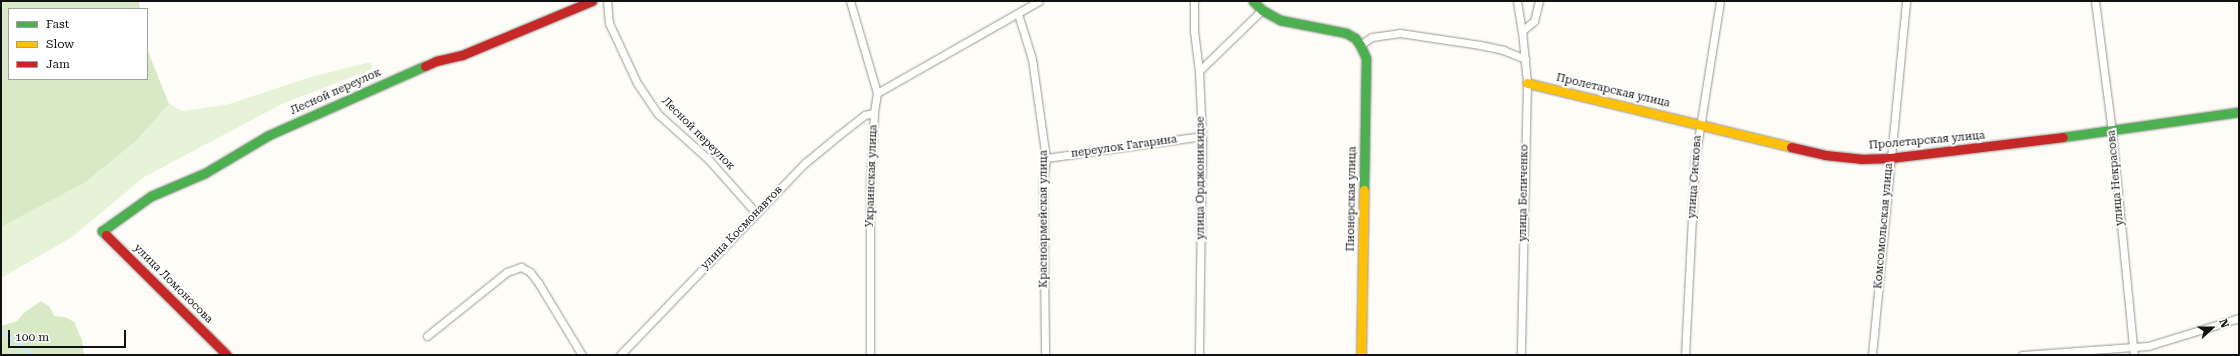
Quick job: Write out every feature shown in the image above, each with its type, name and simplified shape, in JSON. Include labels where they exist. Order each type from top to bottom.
[{"type":"street","name":"Лесной переулок","points":[[102,231],[151,196],[205,173],[269,135],[436,61],[462,55],[592,1]]},
{"type":"street","name":"Лесной переулок","points":[[607,1],[609,23],[637,83],[658,114],[709,160],[756,212]]},
{"type":"street","name":"Украинская улица","points":[[850,1],[877,93],[874,113],[870,186],[870,355]]},
{"type":"street","points":[[877,93],[1039,1]]},
{"type":"street","name":"улица Орджоникидзе","points":[[1194,1],[1194,31],[1199,71],[1202,136],[1199,355]]},
{"type":"street","points":[[1253,1],[1262,10],[1280,20],[1346,33],[1355,38],[1360,44],[1372,37],[1400,33],[1480,45],[1503,50],[1525,59]]},
{"type":"street","name":"улица Беличенко","points":[[1517,1],[1522,31],[1527,83],[1521,355]]},
{"type":"street","points":[[1522,31],[1534,21],[1539,1]]},
{"type":"street","name":"улица Сискова","points":[[1685,355],[1695,159],[1699,123],[1720,1]]},
{"type":"street","name":"Комсомольская улица","points":[[1872,355],[1906,1]]},
{"type":"street","name":"улица Некрасова","points":[[2095,1],[2112,132],[2134,355]]},
{"type":"street","points":[[1199,71],[1262,10]]},
{"type":"street","name":"Красноармейская улица","points":[[1018,14],[1032,59],[1046,158],[1043,184],[1045,355]]},
{"type":"street","name":"Пионерская улица","points":[[1360,44],[1366,58],[1361,355]]},
{"type":"street","name":"Пролетарская улица","points":[[1527,83],[1825,154],[1861,159],[1890,158],[2112,132],[2239,112]]},
{"type":"street","name":"улица Космонавтов","points":[[620,355],[756,212],[805,163],[839,134],[866,115],[874,113]]},
{"type":"street","name":"переулок Гагарина","points":[[1046,158],[1202,136]]},
{"type":"street","name":"улица Ломоносова","points":[[102,231],[226,355]]},
{"type":"street","points":[[427,336],[507,272],[521,267],[530,272],[539,284],[582,355]]},
{"type":"street","points":[[2022,355],[2148,346],[2239,318]]},
{"type":"green space","points":[[1,1],[139,1],[140,8],[8,8],[8,80],[148,80],[148,52],[169,104],[136,141],[86,182],[1,227]]},
{"type":"green space","points":[[371,62],[372,69],[282,104],[144,177],[72,237],[1,278],[1,227],[86,182],[136,141],[169,104],[182,111],[226,105],[314,76]]},
{"type":"green space","points":[[41,301],[50,307],[54,316],[65,317],[74,322],[82,340],[84,355],[1,355],[1,326],[17,321],[24,313]]},
{"type":"waterway","points":[[1,331],[33,355]]},
{"type":"traffic: fast","points":[[1253,1],[1262,10],[1280,20],[1346,33],[1355,38],[1360,45],[1366,58],[1364,190]]},
{"type":"traffic: fast","points":[[106,235],[102,231],[151,196],[205,173],[269,135],[425,66]]},
{"type":"traffic: fast","points":[[2063,137],[2239,112]]},
{"type":"traffic: slow","points":[[1527,83],[1791,147]]},
{"type":"traffic: slow","points":[[1361,355],[1364,190]]},
{"type":"traffic: jam","points":[[425,66],[436,61],[462,55],[592,1]]},
{"type":"traffic: jam","points":[[1791,147],[1825,155],[1861,159],[1890,158],[2063,137]]},
{"type":"traffic: jam","points":[[106,235],[227,355]]}]
